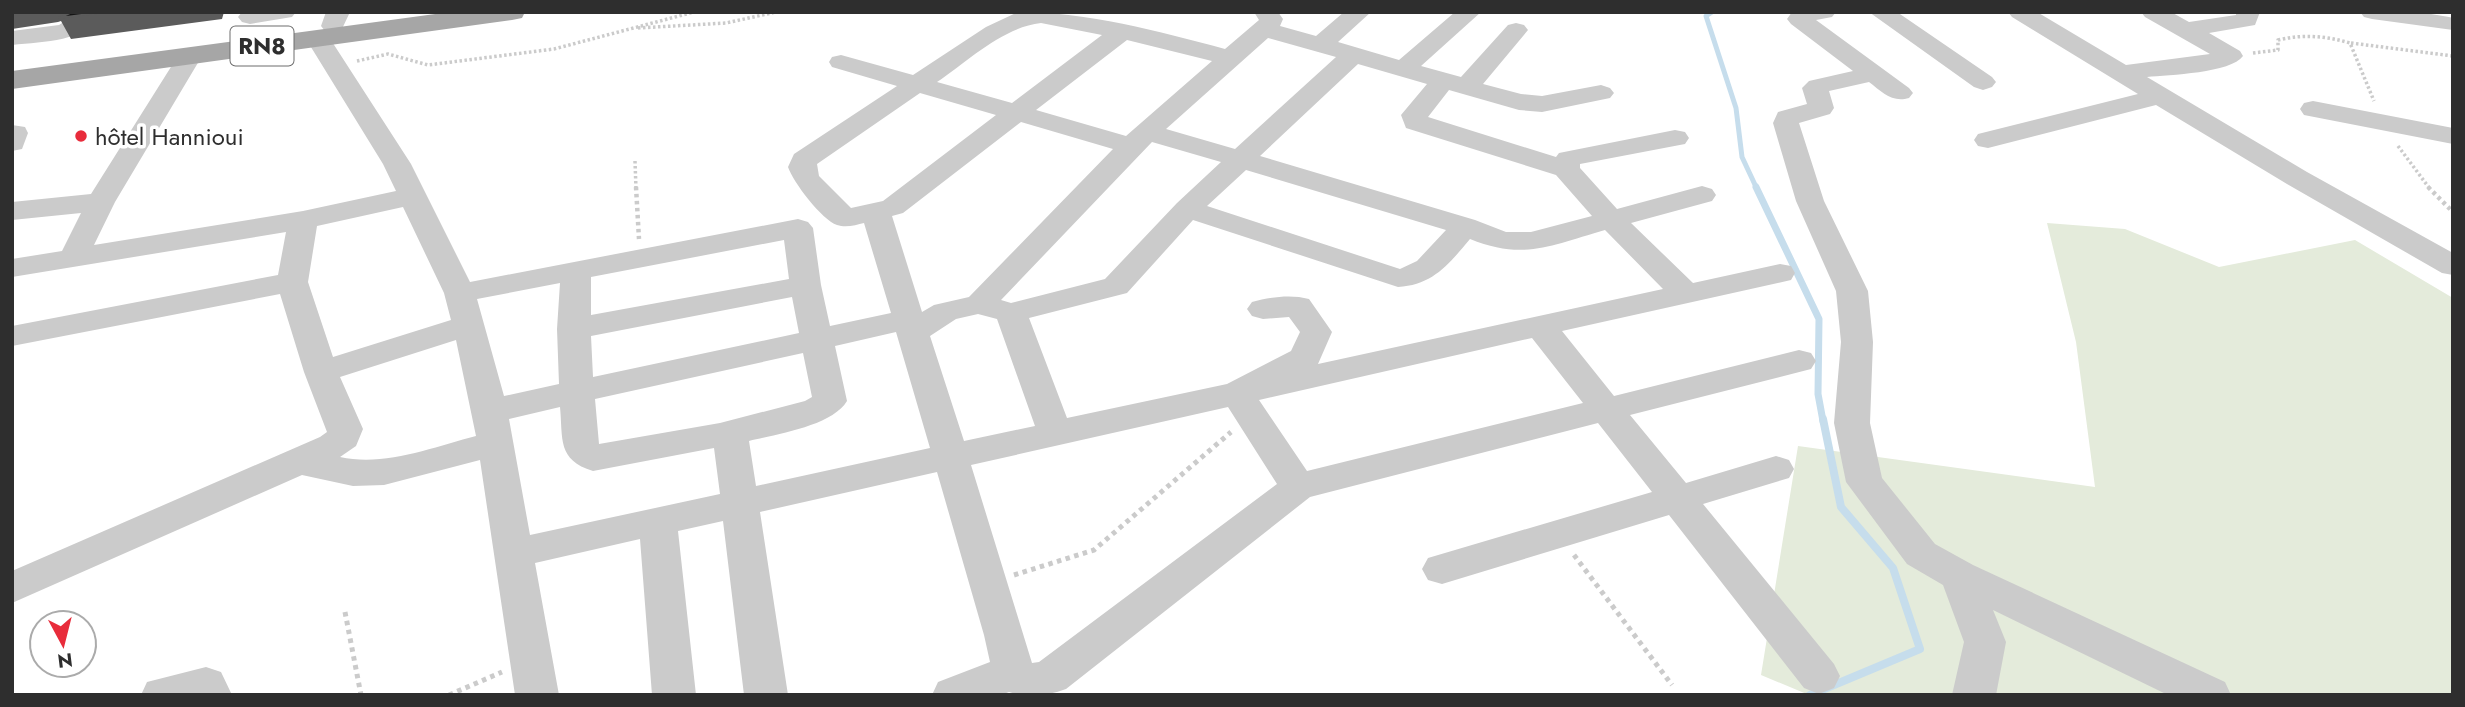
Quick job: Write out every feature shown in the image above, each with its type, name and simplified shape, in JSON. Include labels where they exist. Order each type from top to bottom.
[{"type":"main road","name":"RN8","points":[[12,69],[248,22],[331,36],[433,12]]},
{"type":"main road","name":"RN8","points":[[12,80],[512,12]]},
{"type":"street","points":[[12,38],[75,29],[86,23],[92,12]]},
{"type":"street","points":[[248,22],[284,12]]},
{"type":"street","points":[[1320,45],[1359,12]]},
{"type":"street","points":[[1404,68],[1469,12]]},
{"type":"street","points":[[1824,12],[1799,19],[1886,83],[1818,86],[1815,88],[1821,108],[1787,118],[1786,123],[1811,201],[1852,291],[1857,342],[1852,423],[1864,482],[1921,554],[1959,576],[2210,695]]},
{"type":"street","points":[[1881,12],[1983,82]]},
{"type":"street","points":[[2020,12],[2453,266]]},
{"type":"street","points":[[2122,73],[2218,61],[2231,56],[2153,12]]},
{"type":"street","points":[[2186,30],[2248,20],[2248,12]]},
{"type":"street","points":[[2372,12],[2448,22]]},
{"type":"street","points":[[1229,58],[1162,40],[1128,22],[1041,16],[1023,18],[993,32],[804,160],[802,167],[807,179],[860,215],[911,326],[989,583],[1012,672],[1018,679],[1031,682],[1051,677],[1298,487],[1798,362]]},
{"type":"street","points":[[996,308],[1140,139],[1229,58],[1265,21],[1320,45],[1404,68],[1453,85],[1535,104],[1601,93]]},
{"type":"street","points":[[460,293],[640,261],[893,207],[1020,112],[1128,22]]},
{"type":"street","points":[[1516,30],[1414,115],[1415,122],[1566,169],[1612,221],[1686,293]]},
{"type":"street","points":[[331,36],[460,293],[493,427],[537,695]]},
{"type":"street","points":[[298,461],[353,473],[384,472],[575,392],[818,339],[911,326],[945,312],[996,308],[1115,286],[1187,209],[1353,55]]},
{"type":"street","points":[[73,258],[101,201],[190,56]]},
{"type":"street","points":[[841,62],[1020,112],[1240,158],[1465,226],[1502,241],[1519,242],[1612,221],[1702,195]]},
{"type":"street","points":[[1988,140],[2160,96]]},
{"type":"street","points":[[2313,109],[2453,136]]},
{"type":"street","points":[[12,133],[15,133],[15,139],[12,144]]},
{"type":"street","points":[[1566,169],[1566,162],[1576,157],[1675,138]]},
{"type":"street","points":[[12,268],[303,220],[412,196]]},
{"type":"street","points":[[12,211],[101,201]]},
{"type":"street","points":[[1187,209],[1398,278],[1410,278],[1424,271],[1465,226]]},
{"type":"street","points":[[12,588],[334,446],[343,437],[345,429],[321,372],[292,282],[303,220]]},
{"type":"street","points":[[576,272],[573,329],[575,392],[582,451],[593,458],[730,432],[826,407],[830,401],[805,285],[797,228]]},
{"type":"street","points":[[514,553],[1055,433],[1243,404],[1540,326],[1780,273]]},
{"type":"street","points":[[12,336],[292,282]]},
{"type":"street","points":[[573,329],[805,285]]},
{"type":"street","points":[[1243,404],[1305,358],[1316,332],[1298,306],[1263,309]]},
{"type":"street","points":[[996,308],[1055,433]]},
{"type":"street","points":[[321,372],[466,326]]},
{"type":"street","points":[[1540,326],[1819,676]]},
{"type":"street","points":[[1243,404],[1298,487]]},
{"type":"street","points":[[730,432],[766,695]]},
{"type":"street","points":[[1442,569],[1776,470]]},
{"type":"street","points":[[657,521],[674,695]]},
{"type":"street","points":[[1959,576],[1985,642],[1974,695]]},
{"type":"street","points":[[953,695],[1012,672]]},
{"type":"street","points":[[162,695],[206,685],[211,695]]},
{"type":"path","points":[[331,36],[428,65],[554,49],[694,12]]},
{"type":"path","points":[[627,29],[726,23],[776,12]]},
{"type":"path","points":[[2350,43],[2453,56]]},
{"type":"path","points":[[635,161],[640,261]]},
{"type":"path","points":[[989,583],[1094,550],[1243,404]]},
{"type":"path","points":[[1559,534],[1672,685]]},
{"type":"path","points":[[345,612],[361,695]]},
{"type":"path","points":[[449,695],[532,659]]},
{"type":"green space","points":[[2047,223],[2125,229],[2219,267],[2355,240],[2453,298],[2453,695],[1809,695],[1761,675],[1798,446],[2095,487],[2076,342]]},
{"type":"building","points":[[72,12],[104,12],[59,18]]},
{"type":"waterway","points":[[1712,12],[1706,16],[1736,108],[1742,157],[1757,189]]},
{"type":"waterway","points":[[1756,187],[1819,319],[1818,394],[1823,421]]},
{"type":"waterway","points":[[1810,695],[1920,649],[1893,568],[1841,507],[1823,419]]},
{"type":"place","name":"hôtel Hannioui","points":[[81,136]]}]
